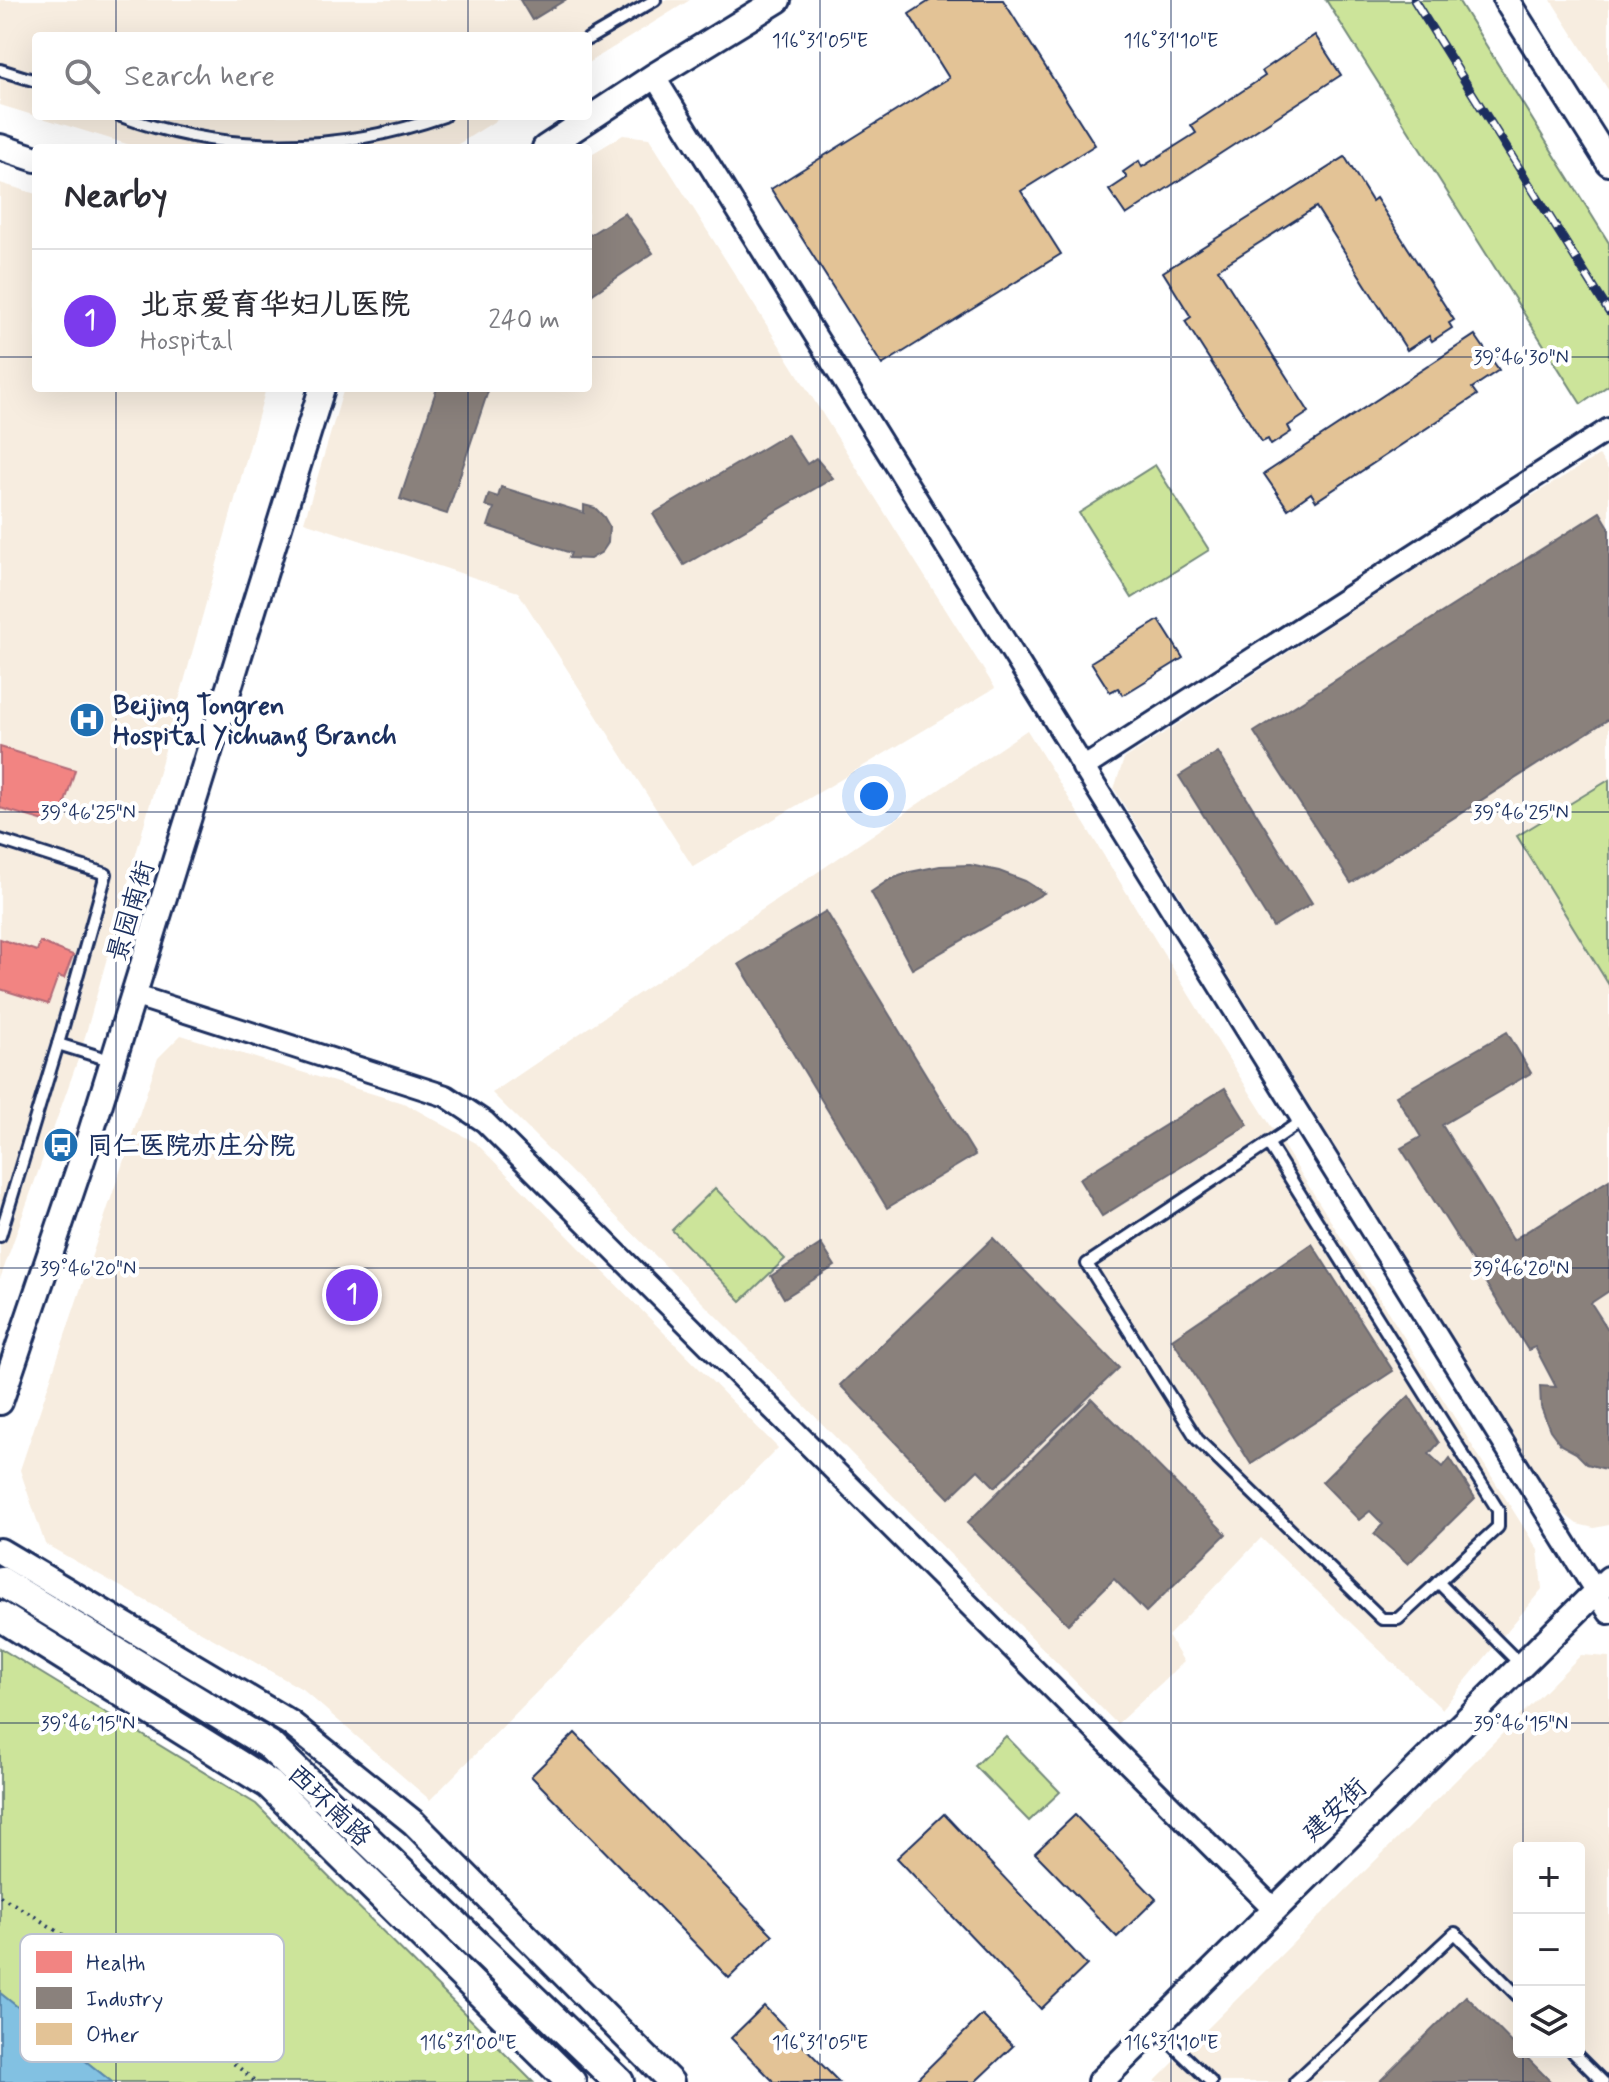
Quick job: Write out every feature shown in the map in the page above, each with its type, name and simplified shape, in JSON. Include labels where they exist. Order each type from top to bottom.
[{"type":"main road","name":"西环南路","points":[[0,1581],[269,1745],[619,2082]]},
{"type":"main road","name":"西环南路","points":[[0,1616],[269,1784],[571,2082]]},
{"type":"street","points":[[592,117],[778,0]]},
{"type":"street","points":[[1506,0],[1609,163]]},
{"type":"street","points":[[654,76],[1303,1120],[1602,1585],[1609,1613]]},
{"type":"street","points":[[551,144],[587,120]]},
{"type":"street","points":[[0,147],[32,158]]},
{"type":"street","name":"景园南街","points":[[0,1402],[113,1061],[321,392]]},
{"type":"street","points":[[1083,768],[1609,429]]},
{"type":"street","points":[[133,995],[446,1096],[485,1122],[1273,1908]]},
{"type":"street","points":[[0,1551],[290,1723],[414,1823],[671,2082]]},
{"type":"street","name":"建安街","points":[[1100,2082],[1602,1585]]},
{"type":"lane","points":[[592,37],[655,0]]},
{"type":"lane","points":[[0,70],[32,80]]},
{"type":"lane","points":[[136,120],[202,138],[250,144]]},
{"type":"lane","points":[[304,144],[341,142],[400,132],[433,120]]},
{"type":"lane","points":[[0,840],[106,874],[0,1236]]},
{"type":"lane","points":[[58,1044],[113,1061]]},
{"type":"lane","points":[[1268,1143],[1498,1510],[1498,1527],[1398,1619],[1382,1619],[1197,1439],[1087,1264],[1268,1143],[1303,1120]]},
{"type":"lane","points":[[1438,1582],[1521,1665]]},
{"type":"lane","points":[[1295,2082],[1455,1933],[1513,1991]]},
{"type":"lane","points":[[1155,2027],[1211,2082]]},
{"type":"lane","points":[[1579,2058],[1603,2082]]},
{"type":"path","points":[[0,1896],[63,1934]]},
{"type":"path","points":[[232,2062],[256,2082]]},
{"type":"shaded area","points":[[0,0],[690,0],[592,61],[592,32],[32,32],[32,115],[0,105]]},
{"type":"shaded area","points":[[1551,0],[1609,0],[1609,91]]},
{"type":"shaded area","points":[[49,120],[497,120],[458,144],[127,144]]},
{"type":"shaded area","points":[[623,135],[649,138],[995,688],[693,867],[518,592],[304,522],[343,392],[592,392],[592,154]]},
{"type":"shaded area","name":"Beijing Tongren Hospital Yichuang Branch","points":[[0,183],[32,193],[32,392],[265,392],[81,1051],[0,1279]]},
{"type":"shaded area","points":[[1599,455],[1609,471],[1609,1525],[1594,1528],[1577,1524],[1565,1515],[1548,1492],[1114,789],[1124,759],[1473,532]]},
{"type":"shaded area","points":[[1027,730],[1218,1042],[1538,1550],[1542,1589],[1442,1709],[1261,1538],[1168,1636],[1184,1662],[1117,1724],[492,1093]]},
{"type":"shaded area","points":[[181,1035],[406,1104],[476,1143],[778,1448],[430,1800],[302,1689],[45,1544],[20,1470],[158,1058]]},
{"type":"shaded area","points":[[1581,1655],[1609,1657],[1609,2082],[1154,2082]]},
{"type":"green space","points":[[1326,0],[1458,0],[1609,243],[1609,385],[1581,404]]},
{"type":"green space","points":[[1155,465],[1209,550],[1132,598],[1079,513]]},
{"type":"green space","points":[[1609,780],[1609,985],[1517,836]]},
{"type":"green space","points":[[715,1188],[785,1259],[741,1301],[672,1230]]},
{"type":"green space","points":[[0,1648],[256,1804],[533,2082],[112,2082],[87,2062],[284,2062],[284,1934],[20,1934],[20,2009],[0,1993]]},
{"type":"green space","points":[[1006,1736],[1060,1792],[1029,1821],[975,1766]]},
{"type":"water","points":[[0,1993],[20,2009],[20,2062],[87,2062],[112,2082],[0,2082]]},
{"type":"building: Health","points":[[0,747],[75,770],[58,825],[0,808]]},
{"type":"building: Health","points":[[0,939],[37,951],[40,942],[73,955],[64,978],[58,976],[48,1004],[0,989]]},
{"type":"building: Industry","points":[[520,0],[565,0],[532,20]]},
{"type":"building: Industry","points":[[625,213],[653,253],[592,294],[592,234]]},
{"type":"building: Industry","points":[[436,392],[488,392],[447,514],[400,499]]},
{"type":"building: Industry","points":[[787,434],[807,464],[816,458],[833,478],[684,565],[653,514]]},
{"type":"building: Industry","points":[[501,487],[584,513],[584,505],[595,508],[609,526],[608,543],[602,552],[590,559],[569,558],[571,553],[488,526],[494,508],[485,506],[489,494],[498,497]]},
{"type":"building: Industry","points":[[1600,512],[1609,527],[1609,719],[1351,883],[1254,732]]},
{"type":"building: Industry","points":[[1218,752],[1312,903],[1273,927],[1179,776]]},
{"type":"building: Industry","points":[[970,865],[999,871],[1025,881],[1044,893],[912,969],[871,892],[889,880],[910,872],[940,866]]},
{"type":"building: Industry","points":[[826,911],[975,1155],[887,1208],[739,964]]},
{"type":"building: Industry","points":[[1507,1032],[1531,1073],[1442,1125],[1513,1240],[1609,1180],[1609,1291],[1591,1303],[1609,1331],[1609,1470],[1587,1464],[1561,1445],[1550,1430],[1541,1407],[1540,1386],[1556,1387],[1535,1347],[1528,1350],[1401,1148],[1421,1137],[1396,1096]]},
{"type":"building: Industry","points":[[1225,1088],[1248,1125],[1102,1216],[1079,1179]]},
{"type":"building: Industry","points":[[993,1238],[1119,1368],[995,1487],[978,1470],[949,1498],[840,1385]]},
{"type":"building: Industry","points":[[821,1244],[835,1266],[784,1298],[771,1276]]},
{"type":"building: Industry","points":[[1312,1244],[1393,1371],[1251,1464],[1172,1339]]},
{"type":"building: Industry","points":[[1409,1396],[1439,1443],[1429,1454],[1443,1467],[1450,1458],[1475,1498],[1408,1564],[1374,1534],[1383,1524],[1370,1511],[1359,1520],[1322,1482]]},
{"type":"building: Industry","points":[[1092,1399],[1226,1534],[1146,1612],[1114,1579],[1068,1624],[967,1523]]},
{"type":"building: Industry","points":[[1466,1996],[1513,2044],[1513,2058],[1527,2058],[1551,2082],[1379,2082]]},
{"type":"building: Other","points":[[931,0],[1003,0],[1095,145],[1021,191],[1061,254],[882,365],[771,189],[949,78],[909,14]]},
{"type":"building: Other","points":[[1315,35],[1341,75],[1126,215],[1109,190],[1127,178],[1123,172],[1139,161],[1142,167],[1196,133],[1191,125],[1265,76],[1262,71]]},
{"type":"building: Other","points":[[1345,157],[1372,201],[1376,198],[1454,320],[1449,323],[1452,328],[1432,341],[1429,336],[1407,350],[1316,207],[1218,269],[1309,412],[1288,426],[1291,432],[1271,445],[1268,439],[1262,442],[1185,321],[1191,317],[1163,272]]},
{"type":"building: Other","points":[[1475,335],[1499,370],[1472,388],[1477,395],[1316,501],[1311,493],[1288,509],[1264,474]]},
{"type":"building: Other","points":[[1159,620],[1183,658],[1123,695],[1118,688],[1110,692],[1091,662]]},
{"type":"building: Other","points":[[575,1733],[773,1935],[729,1978],[531,1776]]},
{"type":"building: Other","points":[[944,1814],[1087,1965],[1041,2009],[897,1858]]},
{"type":"building: Other","points":[[1075,1815],[1156,1899],[1117,1937],[1035,1853]]},
{"type":"building: Other","points":[[764,2006],[839,2082],[774,2082],[731,2038]]},
{"type":"building: Other","points":[[982,2015],[1013,2046],[975,2082],[914,2082]]},
{"type":"railway","points":[[1414,0],[1609,312]]},
{"type":"place","name":"Beijing Tongren Hospital Yichuang Branch","points":[[87,720]]},
{"type":"place","name":"同仁医院亦庄分院","points":[[61,1145]]},
{"type":"place","name":"北京爱育华妇儿医院","points":[[352,1295]]}]
